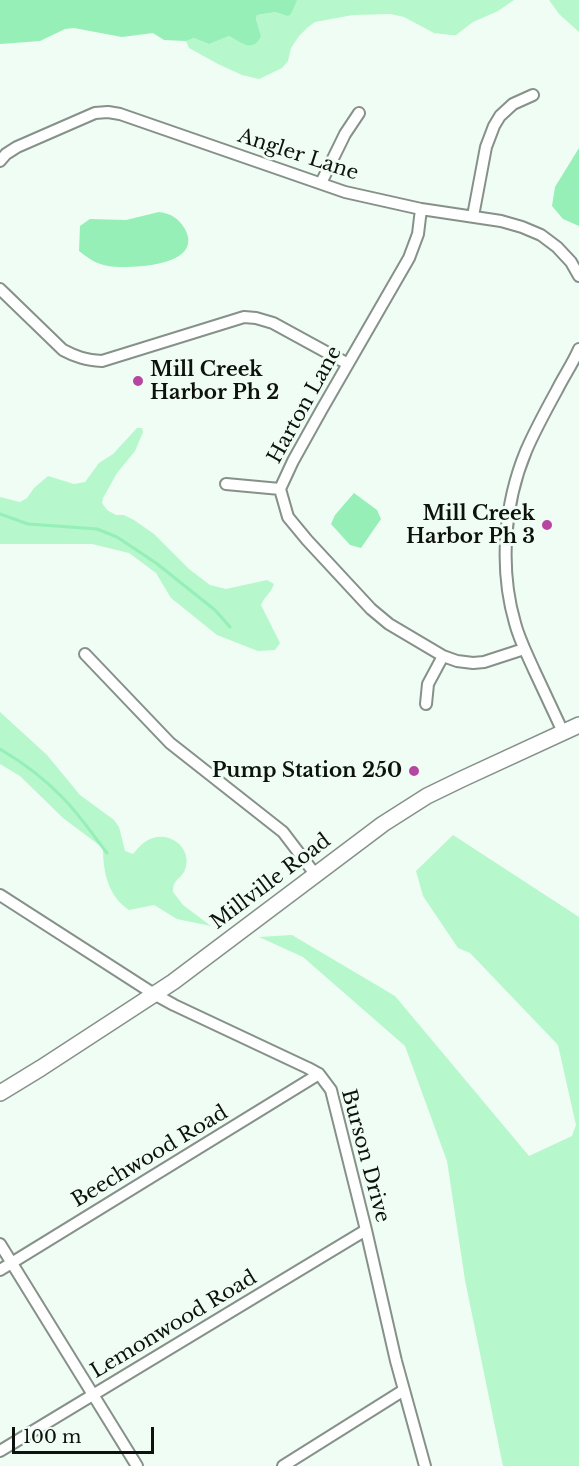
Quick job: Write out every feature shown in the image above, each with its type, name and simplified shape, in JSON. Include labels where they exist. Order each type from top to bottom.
[{"type":"street","points":[[473,216],[486,147],[494,126],[500,116],[513,104],[533,95]]},
{"type":"street","name":"Angler Lane","points":[[0,161],[17,147],[95,113],[120,114],[345,192],[421,209],[473,216],[522,227],[541,235],[557,247],[571,261],[579,276]]},
{"type":"street","points":[[321,183],[345,134],[359,113]]},
{"type":"street","name":"Harton Lane","points":[[421,209],[418,234],[409,258],[293,461],[280,489],[288,517],[371,609],[390,624],[443,656],[457,661],[484,662],[524,649]]},
{"type":"street","points":[[0,289],[63,350],[75,357],[88,360],[102,361],[244,317],[273,323],[348,364]]},
{"type":"street","points":[[563,732],[515,625],[506,572],[506,541],[509,511],[525,453],[578,356]]},
{"type":"street","points":[[226,484],[280,489]]},
{"type":"street","points":[[85,654],[170,743],[283,832],[315,874]]},
{"type":"street","points":[[426,704],[428,684],[443,656]]},
{"type":"street","name":"Millville Road","points":[[0,1093],[173,982],[383,824],[427,796],[579,725]]},
{"type":"street","name":"Burson Drive","points":[[3,901],[154,994],[319,1074],[331,1090],[396,1361],[425,1466]]},
{"type":"street","name":"Beechwood Road","points":[[0,1270],[319,1074]]},
{"type":"street","name":"Lemonwood Road","points":[[0,1451],[366,1230]]},
{"type":"street","points":[[0,1244],[137,1466]]},
{"type":"street","points":[[283,1466],[404,1390]]},
{"type":"shaded area","points":[[0,0],[297,0],[288,16],[276,12],[257,15],[261,36],[254,44],[247,45],[229,36],[209,44],[194,38],[186,41],[164,40],[153,33],[122,37],[74,28],[65,29],[40,41],[0,44]]},
{"type":"shaded area","points":[[297,0],[514,0],[498,11],[473,22],[456,35],[434,33],[404,17],[391,14],[353,15],[315,22],[299,36],[291,48],[288,61],[282,68],[259,79],[242,75],[218,64],[189,48],[186,41],[194,38],[209,44],[229,36],[244,44],[261,36],[257,15],[276,12],[291,14]]},
{"type":"shaded area","points":[[549,0],[579,0],[579,32],[559,14]]},
{"type":"shaded area","points":[[579,148],[579,226],[563,219],[552,206],[555,187]]},
{"type":"shaded area","points":[[159,212],[174,217],[185,229],[188,242],[184,251],[175,258],[147,266],[118,267],[100,264],[79,251],[80,226],[90,219],[126,220]]},
{"type":"shaded area","points":[[137,428],[142,428],[143,432],[135,451],[117,473],[102,503],[107,510],[134,520],[154,534],[189,569],[210,585],[226,589],[267,580],[274,584],[261,605],[280,643],[275,650],[258,651],[217,635],[171,598],[156,573],[129,553],[92,544],[0,544],[0,497],[20,502],[27,498],[34,488],[48,476],[74,484],[85,482],[99,463],[113,454]]},
{"type":"shaded area","points":[[354,493],[377,510],[381,519],[361,548],[350,545],[331,524],[335,515]]},
{"type":"shaded area","points":[[0,712],[47,755],[80,795],[114,820],[119,827],[125,851],[133,854],[146,841],[155,837],[165,837],[180,845],[187,860],[184,872],[175,883],[173,892],[183,905],[211,926],[177,919],[154,905],[129,910],[116,898],[108,883],[103,848],[63,818],[20,776],[0,764]]},
{"type":"shaded area","points":[[453,835],[579,917],[579,1466],[503,1466],[465,1280],[447,1161],[405,1046],[303,957],[259,937],[292,935],[395,996],[529,1156],[572,1136],[576,1125],[558,1045],[470,953],[458,948],[423,896],[416,871]]},
{"type":"waterway","points":[[0,514],[28,524],[97,529],[117,537],[156,563],[215,610],[230,627]]},
{"type":"waterway","points":[[0,749],[17,759],[56,791],[75,811],[107,853]]},
{"type":"place","name":"Mill Creek Harbor Ph 2","points":[[138,381]]},
{"type":"place","name":"Mill Creek Harbor Ph 3","points":[[547,525]]},
{"type":"place","name":"Pump Station 250","points":[[414,771]]}]
